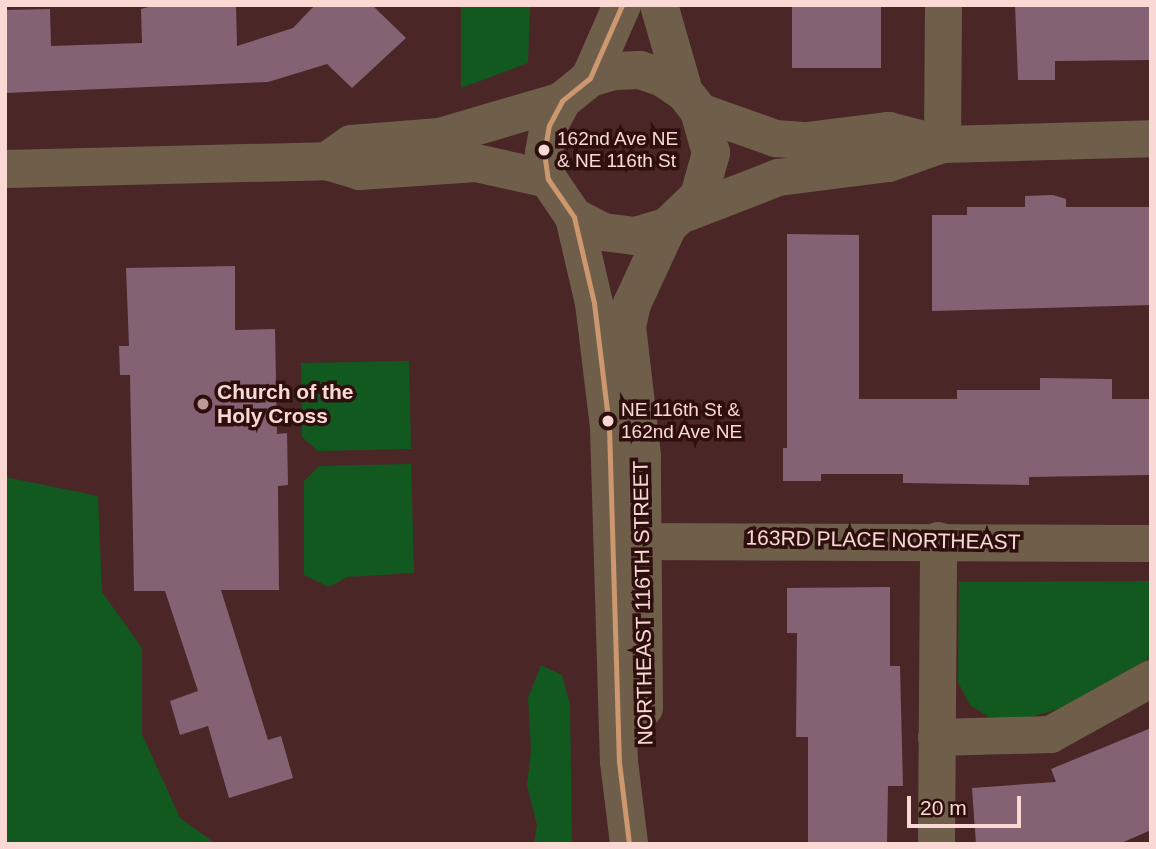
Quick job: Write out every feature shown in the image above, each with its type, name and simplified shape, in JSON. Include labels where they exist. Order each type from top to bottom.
[{"type":"street","points":[[5,169],[327,162],[359,171],[476,163],[548,179],[544,152],[550,125],[576,90],[622,5]]},
{"type":"street","name":"NORTHEAST 116TH STREET","points":[[629,828],[619,762],[630,541],[642,456],[627,327],[632,304],[676,220],[699,196],[711,153],[659,5]]},
{"type":"street","points":[[942,144],[943,5]]},
{"type":"street","points":[[327,162],[351,145],[440,136],[576,90],[614,71],[639,70],[663,78],[692,102],[775,138],[888,130],[942,144],[1151,138]]},
{"type":"street","points":[[574,217],[614,234],[636,236],[778,177],[832,167],[888,163],[942,144]]},
{"type":"street","name":"NORTHEAST 116TH STREET","points":[[548,179],[574,217],[596,317],[611,445],[630,541]]},
{"type":"street","points":[[936,844],[938,540]]},
{"type":"street","name":"163RD PLACE NORTHEAST","points":[[630,541],[1151,542]]},
{"type":"street","points":[[936,737],[1050,734],[1151,678]]},
{"type":"green space","points":[[461,5],[530,5],[528,63],[461,88]]},
{"type":"green space","points":[[409,361],[411,449],[318,451],[302,437],[301,363]]},
{"type":"green space","points":[[411,464],[414,573],[347,577],[329,587],[304,575],[304,481],[319,466]]},
{"type":"green space","points":[[5,477],[98,496],[102,592],[142,648],[142,734],[180,818],[216,844],[5,844]]},
{"type":"green space","points":[[1151,581],[1151,657],[1061,708],[1028,718],[989,717],[970,705],[958,682],[959,582]]},
{"type":"green space","points":[[541,665],[562,675],[570,705],[572,844],[534,844],[537,825],[527,785],[531,751],[528,698]]},
{"type":"building","points":[[157,5],[236,5],[237,46],[293,28],[315,5],[372,5],[406,38],[352,88],[327,64],[268,82],[5,93],[5,10],[50,9],[51,46],[142,43],[141,9]]},
{"type":"building","points":[[792,5],[881,5],[881,68],[792,68]]},
{"type":"building","points":[[1015,5],[1151,5],[1151,60],[1055,61],[1055,80],[1018,80]]},
{"type":"building","points":[[1053,195],[1066,199],[1066,207],[1151,207],[1151,305],[932,311],[932,215],[967,215],[967,207],[1025,207],[1025,196]]},
{"type":"building","points":[[787,234],[859,235],[859,399],[957,399],[957,390],[1040,390],[1040,378],[1112,379],[1112,399],[1151,399],[1149,475],[1029,477],[1029,485],[903,483],[903,474],[821,474],[821,481],[783,481],[783,448],[787,448]]},
{"type":"building","name":"Church of the Holy Cross","points":[[235,266],[235,330],[275,329],[277,434],[287,433],[288,485],[278,486],[279,590],[221,590],[268,740],[281,736],[293,778],[229,798],[208,726],[180,735],[170,701],[198,691],[165,591],[134,591],[130,375],[120,375],[119,346],[129,346],[126,268]]},
{"type":"building","points":[[890,587],[890,666],[900,666],[903,786],[888,786],[887,844],[808,844],[808,737],[796,737],[797,633],[787,633],[787,588]]},
{"type":"building","points":[[1151,728],[1151,830],[1119,844],[976,844],[972,788],[1056,782],[1051,769]]},
{"type":"transit line","points":[[622,5],[590,78],[562,101],[549,125],[544,152],[548,179],[574,217],[594,303],[609,427],[619,762],[629,844]]},
{"type":"place","name":"162nd Ave NE & NE 116th St","points":[[544,150]]},
{"type":"place","name":"Church of the Holy Cross","points":[[203,404]]},
{"type":"place","name":"NE 116th St & 162nd Ave NE","points":[[608,421]]}]
